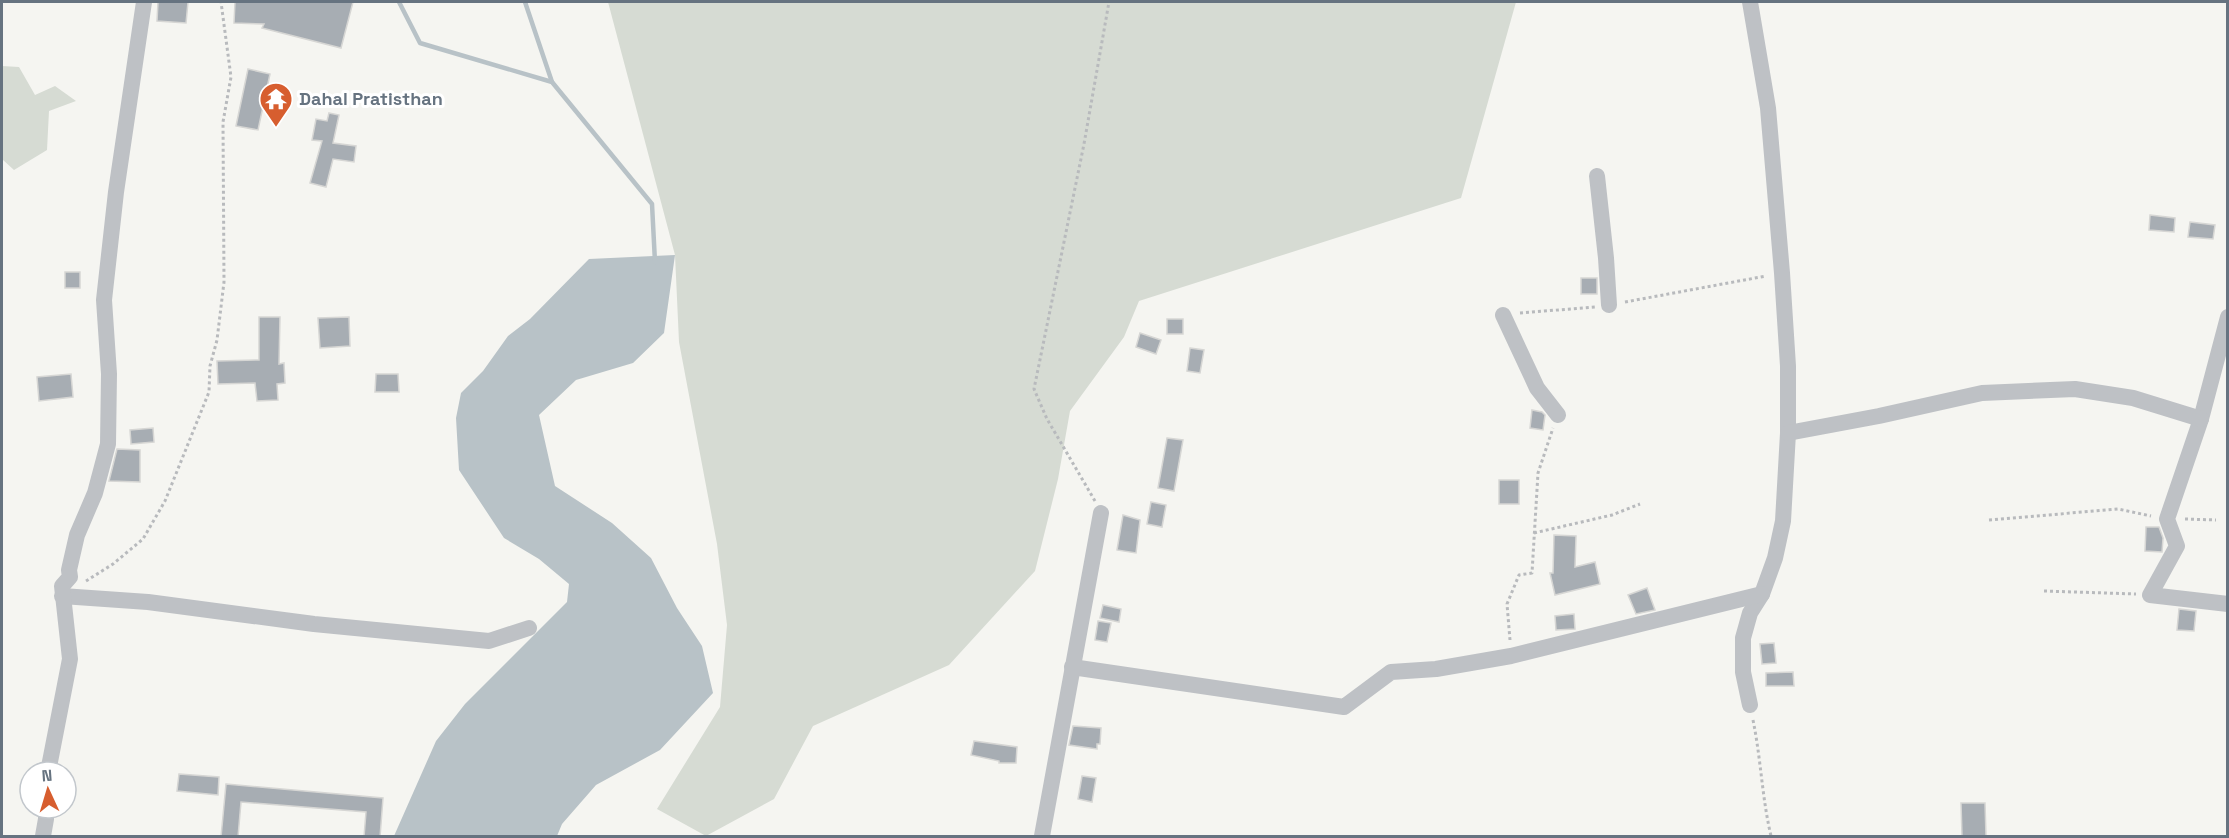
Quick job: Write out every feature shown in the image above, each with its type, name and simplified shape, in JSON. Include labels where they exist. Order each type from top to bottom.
[{"type":"street","points":[[50,760],[70,659],[65,586],[77,534],[95,492],[108,444],[109,374],[104,300],[116,192],[144,2]]},
{"type":"street","points":[[1750,2],[1768,108],[1788,366],[1788,433],[1783,521],[1762,594],[1749,613],[1743,638],[1743,672],[1750,705]]},
{"type":"street","points":[[1597,176],[1609,305]]},
{"type":"street","points":[[1503,315],[1537,388],[1558,415]]},
{"type":"street","points":[[2228,317],[2201,420],[2167,519],[2177,546],[2150,595],[2228,604]]},
{"type":"street","points":[[1788,433],[1982,393],[2075,389],[2133,398],[2201,420]]},
{"type":"street","points":[[1042,837],[1101,513]]},
{"type":"street","points":[[65,586],[148,602],[314,624],[489,641],[529,628]]},
{"type":"street","points":[[1072,667],[1344,707],[1391,672],[1436,669],[1511,656],[1762,594]]},
{"type":"street","points":[[43,837],[46,820]]},
{"type":"path","points":[[65,586],[112,564],[143,539],[165,501],[209,392],[210,366],[217,340],[224,282],[224,122],[231,77],[221,2]]},
{"type":"path","points":[[1101,513],[1047,420],[1034,389],[1084,144],[1109,2]]},
{"type":"path","points":[[1503,315],[1609,305],[1782,273]]},
{"type":"path","points":[[1511,656],[1507,604],[1520,575],[1532,573],[1539,473],[1558,415]]},
{"type":"path","points":[[1534,533],[1612,515],[1640,504]]},
{"type":"path","points":[[1989,520],[2118,509],[2167,519],[2216,520]]},
{"type":"path","points":[[2044,591],[2150,595]]},
{"type":"path","points":[[1750,705],[1759,749],[1765,812],[1771,837]]},
{"type":"shaded area","points":[[608,2],[1516,2],[1461,198],[1139,301],[1124,337],[1070,411],[1058,479],[1035,571],[949,665],[813,726],[774,799],[706,836],[657,809],[720,707],[727,625],[717,544],[679,342],[675,255]]},
{"type":"shaded area","points":[[2,66],[19,67],[35,95],[55,86],[76,101],[49,111],[47,150],[14,170],[2,159]]},
{"type":"shaded area","points":[[675,255],[664,333],[633,363],[576,380],[539,415],[555,486],[612,523],[651,558],[677,608],[702,646],[713,693],[660,750],[596,785],[562,824],[557,836],[394,836],[436,741],[465,704],[567,602],[569,584],[539,559],[504,538],[459,470],[456,418],[461,393],[483,371],[508,336],[530,319],[589,259]]},
{"type":"building","points":[[158,2],[188,2],[186,23],[157,21]]},
{"type":"building","points":[[235,2],[353,2],[341,48],[262,28],[264,24],[234,23]]},
{"type":"building","points":[[248,69],[270,74],[258,130],[236,126]]},
{"type":"building","points":[[329,113],[339,115],[333,143],[356,146],[354,162],[333,159],[326,187],[310,183],[322,141],[312,140],[316,119],[327,121]]},
{"type":"building","points":[[2150,215],[2175,218],[2174,232],[2149,230]]},
{"type":"building","points":[[2190,222],[2215,225],[2213,239],[2188,237]]},
{"type":"building","points":[[65,272],[80,272],[80,288],[65,288]]},
{"type":"building","points":[[1581,278],[1597,278],[1597,294],[1581,294]]},
{"type":"building","points":[[259,317],[280,317],[279,364],[284,363],[285,383],[277,384],[278,400],[257,401],[255,383],[218,384],[217,361],[259,360]]},
{"type":"building","points":[[349,317],[350,346],[320,348],[318,318]]},
{"type":"building","points":[[1167,319],[1183,319],[1183,334],[1167,334]]},
{"type":"building","points":[[1140,333],[1161,340],[1156,354],[1136,347]]},
{"type":"building","points":[[1190,348],[1204,350],[1200,373],[1187,371]]},
{"type":"building","points":[[71,374],[73,397],[39,401],[37,377]]},
{"type":"building","points":[[376,374],[398,374],[399,392],[375,392]]},
{"type":"building","points":[[1532,410],[1545,415],[1543,430],[1530,428]]},
{"type":"building","points":[[153,428],[154,442],[131,444],[130,430]]},
{"type":"building","points":[[1167,438],[1183,440],[1174,491],[1158,488]]},
{"type":"building","points":[[117,449],[140,450],[140,482],[109,481]]},
{"type":"building","points":[[1499,480],[1519,480],[1519,504],[1499,504]]},
{"type":"building","points":[[1151,502],[1166,505],[1162,527],[1147,524]]},
{"type":"building","points":[[1123,515],[1140,520],[1136,553],[1117,550]]},
{"type":"building","points":[[2146,527],[2159,527],[2163,538],[2162,552],[2145,551]]},
{"type":"building","points":[[1554,535],[1576,536],[1575,567],[1595,562],[1600,584],[1555,595],[1550,573],[1553,573]]},
{"type":"building","points":[[1647,588],[1655,610],[1636,614],[1628,595]]},
{"type":"building","points":[[1103,605],[1121,609],[1119,622],[1100,618]]},
{"type":"building","points":[[2179,609],[2196,611],[2194,631],[2177,630]]},
{"type":"building","points":[[1574,614],[1575,629],[1556,630],[1555,616]]},
{"type":"building","points":[[1098,621],[1111,623],[1107,642],[1095,640]]},
{"type":"building","points":[[1774,643],[1776,663],[1762,664],[1760,644]]},
{"type":"building","points":[[1793,672],[1794,686],[1766,686],[1766,673]]},
{"type":"building","points":[[1073,726],[1101,728],[1100,744],[1097,744],[1097,749],[1069,745]]},
{"type":"building","points":[[974,741],[1017,747],[1016,763],[999,763],[999,761],[971,755]]},
{"type":"building","points":[[179,774],[219,777],[218,795],[177,791]]},
{"type":"building","points":[[1082,776],[1096,778],[1092,802],[1078,799]]},
{"type":"building","points":[[226,784],[383,798],[380,837],[364,837],[366,812],[241,802],[238,837],[221,837]]},
{"type":"building","points":[[1961,803],[1985,803],[1986,836],[1962,836]]},
{"type":"waterway","points":[[399,2],[420,43],[552,82]]},
{"type":"waterway","points":[[525,2],[552,82],[652,204],[655,262]]},
{"type":"place","name":"Dahal Pratisthan","points":[[276,128]]}]
